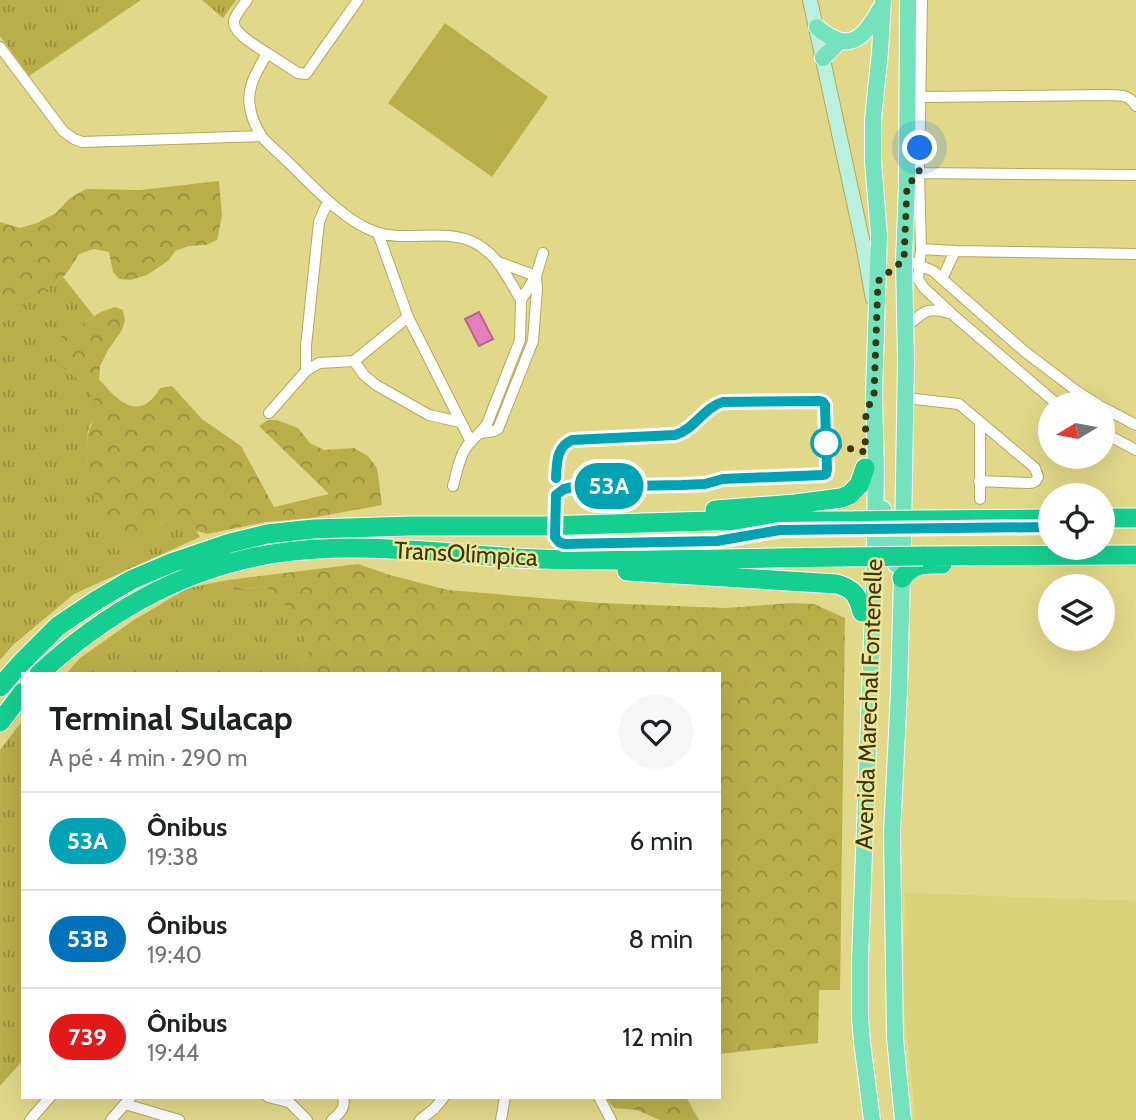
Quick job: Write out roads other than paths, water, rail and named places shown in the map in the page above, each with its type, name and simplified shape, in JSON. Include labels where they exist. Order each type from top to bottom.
[{"type":"highway","points":[[624,523],[708,511],[841,498],[855,491],[862,480],[872,474]]},
{"type":"highway","points":[[1115,518],[1136,518]]},
{"type":"highway","name":"TransOlímpica","points":[[0,687],[58,626],[131,580],[230,542],[281,532],[411,526],[1038,519]]},
{"type":"highway","name":"TransOlímpica","points":[[41,672],[63,651],[138,600],[183,578],[270,554],[375,549],[562,559],[842,557],[909,571],[1136,555]]},
{"type":"highway","points":[[562,559],[582,566],[613,570],[837,584],[854,593],[862,612]]},
{"type":"highway","points":[[0,722],[21,695]]},
{"type":"main road","points":[[810,0],[862,239],[876,321]]},
{"type":"main road","name":"Avenida Marechal Fontenelle","points":[[904,1120],[895,1038],[892,847],[909,571],[904,471],[905,328],[911,262],[907,186],[908,0]]},
{"type":"main road","points":[[823,58],[839,42],[856,38],[865,32],[883,2]]},
{"type":"main road","points":[[871,664],[865,648],[862,612],[872,474],[866,412],[874,395],[878,281],[879,221],[872,138],[883,2]]},
{"type":"main road","points":[[817,27],[829,38],[839,42]]},
{"type":"main road","points":[[878,281],[911,262]]},
{"type":"main road","points":[[875,340],[895,346],[906,361]]},
{"type":"main road","points":[[872,474],[887,484],[896,481],[904,471]]},
{"type":"main road","points":[[872,474],[881,499],[894,561],[896,565],[909,571],[891,584],[874,586]]},
{"type":"main road","name":"Avenida Marechal Fontenelle","points":[[872,474],[874,586],[860,960],[860,1017],[872,1120]]},
{"type":"street","points":[[247,0],[234,22],[237,31],[298,73],[306,74],[358,0]]},
{"type":"street","points":[[911,262],[921,249],[919,173],[922,0]]},
{"type":"street","points":[[0,47],[63,131],[82,142],[261,136]]},
{"type":"street","points":[[267,53],[250,86],[249,99],[250,110],[261,136],[328,201],[363,227],[395,236],[470,240],[491,252],[521,300]]},
{"type":"street","points":[[921,97],[1108,95],[1125,96],[1134,102]]},
{"type":"street","points":[[907,186],[919,173],[1136,176]]},
{"type":"street","points":[[306,371],[306,346],[319,222],[328,201]]},
{"type":"street","points":[[378,233],[408,317],[471,442]]},
{"type":"street","points":[[921,249],[1136,254]]},
{"type":"street","points":[[942,279],[954,251]]},
{"type":"street","points":[[453,486],[462,457],[487,424],[520,340],[521,300],[536,276],[543,253]]},
{"type":"street","points":[[499,262],[536,276]]},
{"type":"street","points":[[911,262],[933,271],[1024,351],[1077,392]]},
{"type":"street","points":[[911,262],[920,284],[1044,392]]},
{"type":"street","points":[[481,433],[498,429],[533,341],[536,276]]},
{"type":"street","points":[[905,328],[927,310],[952,314]]},
{"type":"street","points":[[269,413],[306,371],[319,363],[354,361],[408,317]]},
{"type":"street","points":[[354,361],[376,385],[429,415],[460,422]]},
{"type":"street","points":[[906,398],[956,403],[1035,468],[1038,477],[1033,483],[979,481]]},
{"type":"street","points":[[1115,414],[1136,425]]},
{"type":"street","points":[[979,499],[980,423]]},
{"type":"street","points":[[1115,438],[1135,448]]},
{"type":"street","points":[[30,1120],[48,1099]]},
{"type":"street","points":[[332,1120],[342,1111],[344,1099]]},
{"type":"street","points":[[420,1120],[442,1099]]},
{"type":"street","points":[[501,1120],[505,1099]]},
{"type":"street","points":[[599,1099],[612,1120]]},
{"type":"street","points":[[286,1100],[307,1120]]},
{"type":"street","points":[[111,1120],[128,1101],[179,1120]]}]
